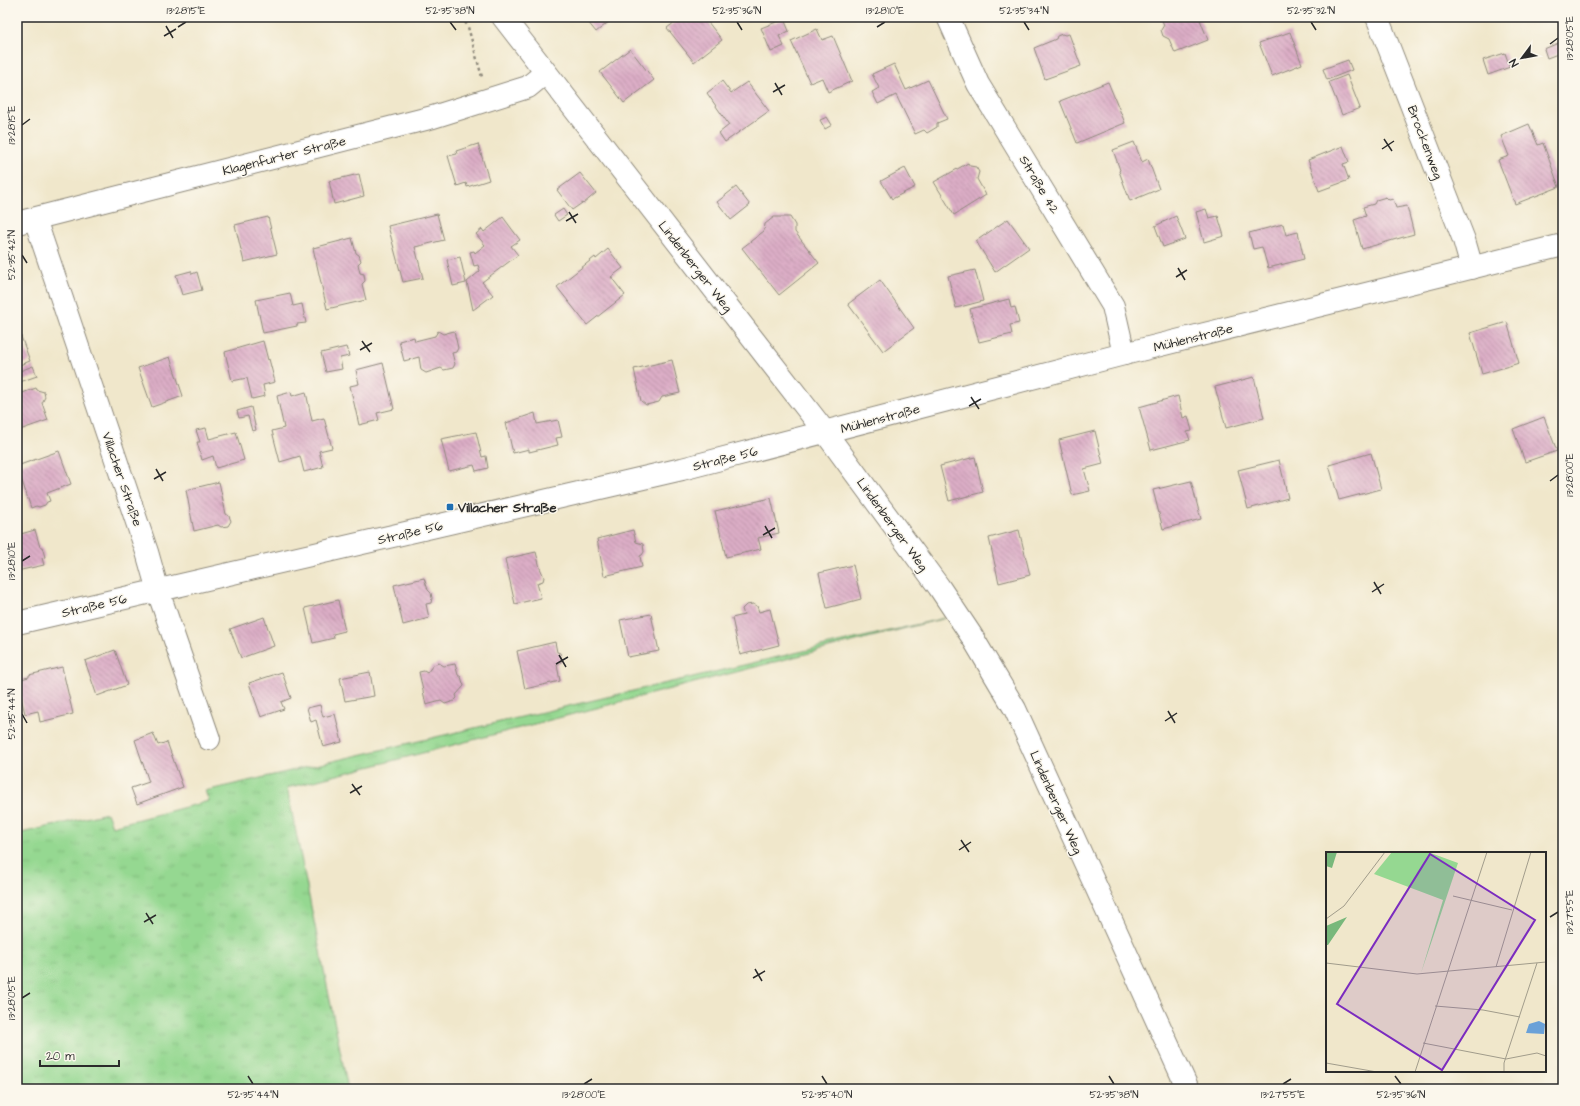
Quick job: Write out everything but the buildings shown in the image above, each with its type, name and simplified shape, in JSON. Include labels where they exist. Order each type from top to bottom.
[{"type":"street","name":"Lindenberger Weg","points":[[503,17],[825,432],[939,587],[971,635],[1015,709],[1188,1089]]},
{"type":"street","name":"Straße 42","points":[[948,17],[978,84],[1113,306],[1124,354]]},
{"type":"street","name":"Brockenweg","points":[[1377,17],[1464,240],[1472,268]]},
{"type":"street","name":"Klagenfurter Straße","points":[[26,221],[426,119],[528,87],[545,73]]},
{"type":"street","name":"Villacher Straße","points":[[26,221],[147,552],[158,591],[209,739]]},
{"type":"street","name":"Mühlenstraße","points":[[825,432],[1124,354],[1563,245]]},
{"type":"street","name":"Straße 56","points":[[17,623],[682,469],[825,432]]},
{"type":"path","points":[[462,17],[468,27],[478,66],[490,100]]},
{"type":"green space","points":[[945,618],[287,788],[348,1089],[17,1089],[17,834],[107,813],[112,826],[209,801],[205,791]]},
{"type":"place","name":"Villacher Straße","points":[[450,507]]}]
